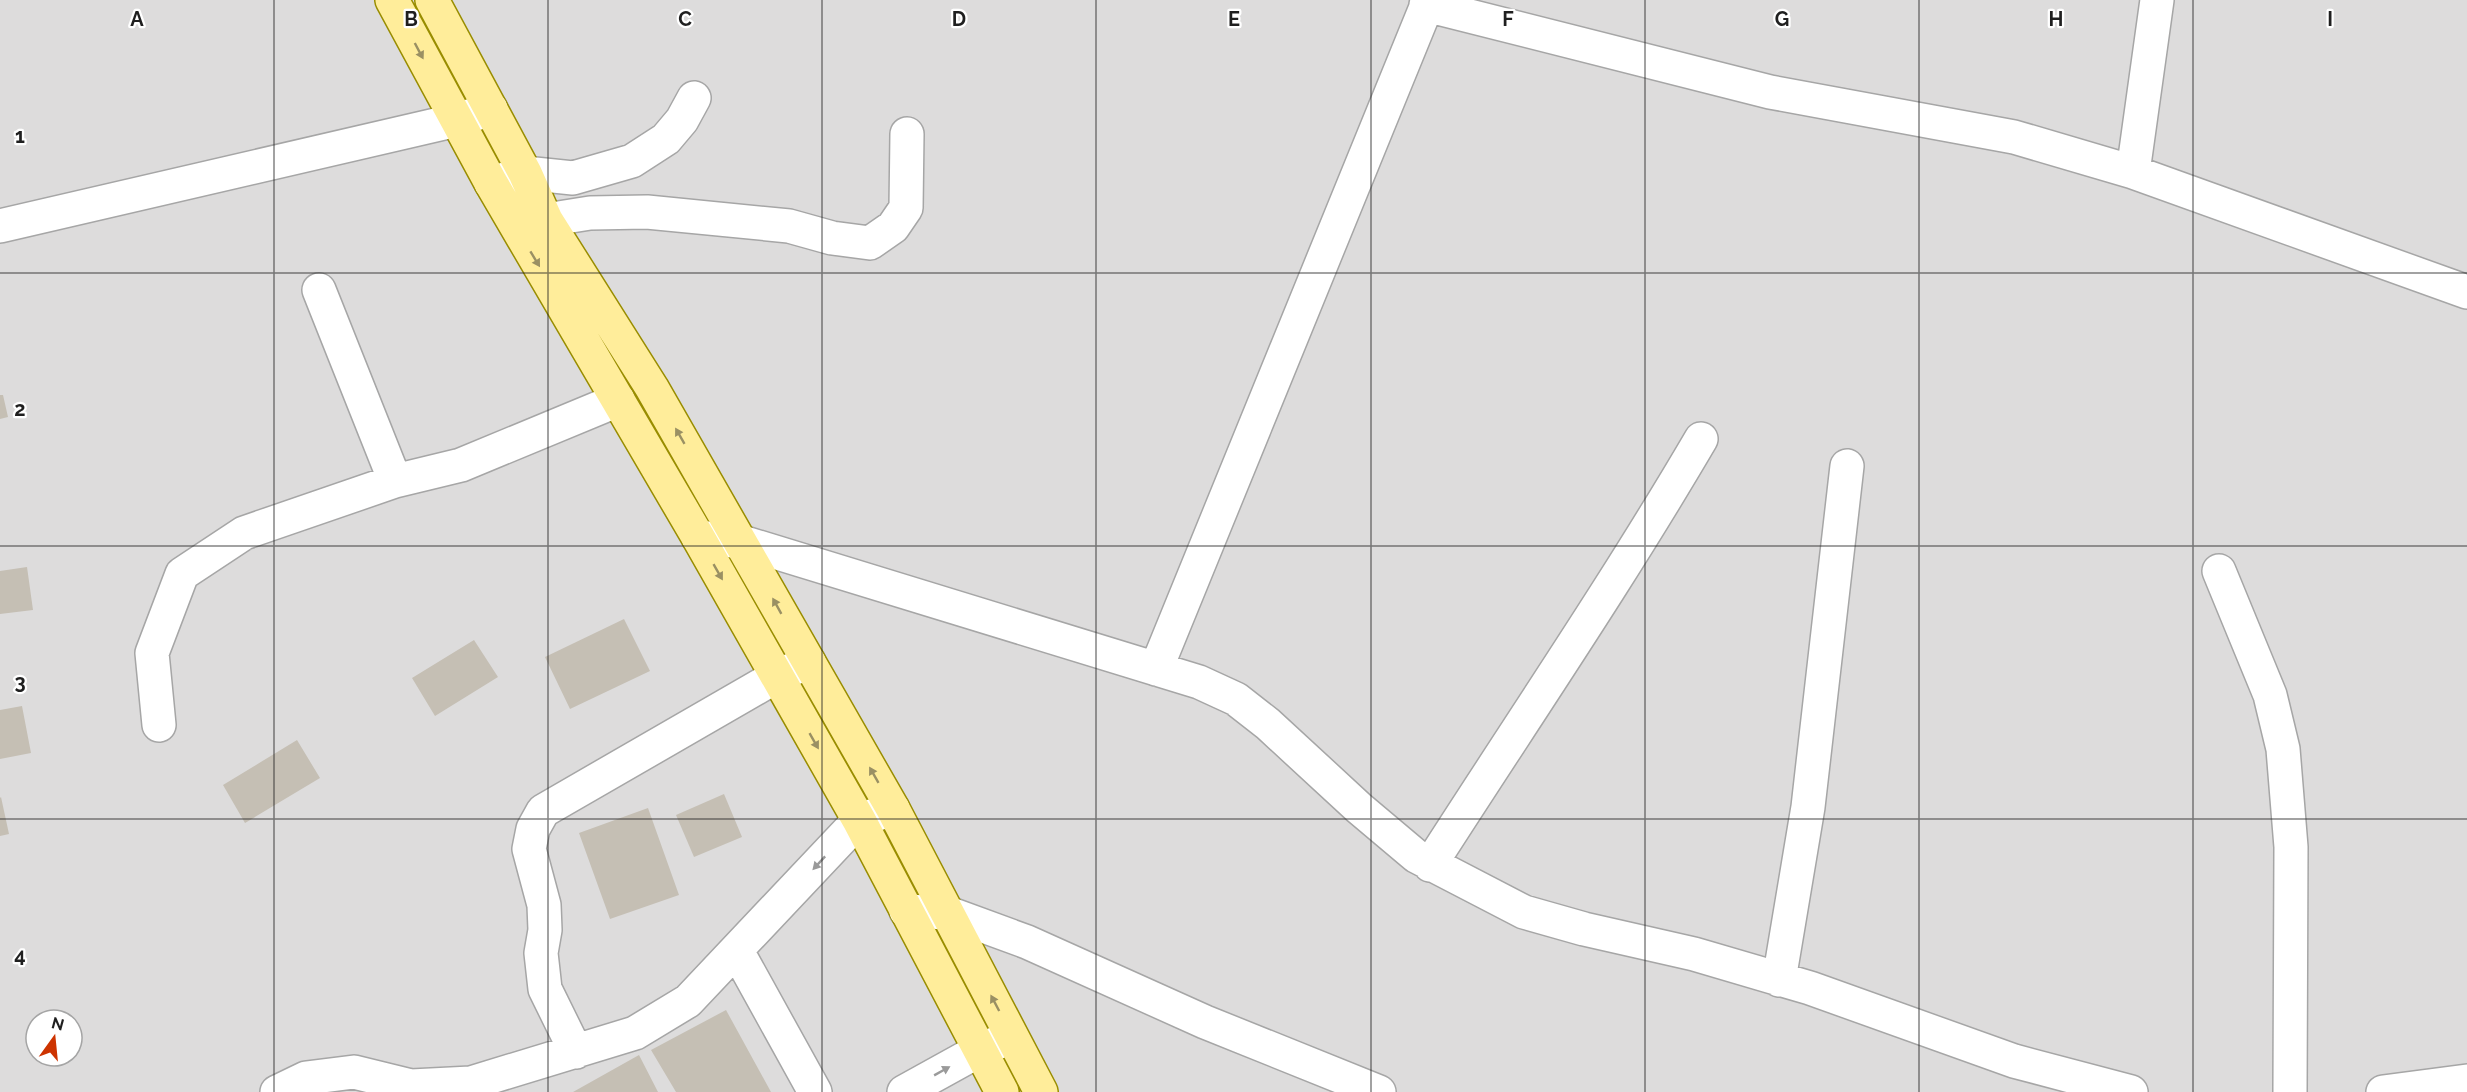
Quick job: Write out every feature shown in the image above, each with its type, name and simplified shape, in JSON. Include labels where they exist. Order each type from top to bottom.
[{"type":"main road","points":[[392,0],[491,183],[532,226],[652,388],[893,809],[1041,1092]]},
{"type":"main road","points":[[432,0],[525,173],[532,226],[618,400],[859,820],[1002,1092]]},
{"type":"street","points":[[2133,172],[2157,0]]},
{"type":"street","points":[[1156,669],[1428,2],[1770,92],[2014,138],[2133,172],[2467,292]]},
{"type":"street","points":[[491,183],[525,173],[573,178],[632,161],[666,140],[682,120],[694,98]]},
{"type":"street","points":[[0,226],[457,120],[491,110]]},
{"type":"street","points":[[532,226],[590,213],[647,212],[789,226],[832,238],[870,243],[893,227],[906,208],[907,134]]},
{"type":"street","points":[[319,290],[395,481]]},
{"type":"street","points":[[159,725],[152,653],[182,574],[244,532],[395,481],[461,465],[618,400]]},
{"type":"street","points":[[1431,865],[1587,620],[1641,540],[1701,439]]},
{"type":"street","points":[[1779,980],[1808,807],[1848,466]]},
{"type":"street","points":[[698,537],[742,542],[1199,682],[1236,699],[1268,724],[1386,832],[1431,865],[1524,912],[1584,929],[1694,954],[1779,980],[2014,1061],[2131,1092]]},
{"type":"street","points":[[2219,571],[2270,694],[2283,749],[2291,847],[2290,1092]]},
{"type":"street","points":[[576,1052],[545,989],[541,953],[545,930],[544,905],[529,849],[533,829],[543,811],[777,676],[809,662]]},
{"type":"street","points":[[277,1092],[306,1078],[354,1072],[411,1089],[471,1083],[635,1033],[688,1001],[859,820],[893,809]]},
{"type":"street","points":[[906,911],[948,913],[1027,942],[1205,1022],[1379,1092]]},
{"type":"street","points":[[737,951],[815,1092]]},
{"type":"street","points":[[904,1092],[980,1050],[1013,1036]]},
{"type":"street","points":[[2383,1092],[2467,1081]]},
{"type":"shaded area","points":[[0,0],[2467,0],[2467,1092],[0,1092]]},
{"type":"building","points":[[0,395],[3,395],[8,417],[0,419]]},
{"type":"building","points":[[27,567],[33,610],[0,614],[0,571]]},
{"type":"building","points":[[624,619],[650,671],[570,709],[545,657]]},
{"type":"building","points":[[474,640],[498,677],[435,716],[412,678]]},
{"type":"building","points":[[22,706],[31,753],[0,759],[0,710]]},
{"type":"building","points":[[297,740],[320,778],[245,823],[223,785]]},
{"type":"building","points":[[724,794],[742,837],[694,857],[676,815]]},
{"type":"building","points":[[0,798],[9,834],[0,836]]},
{"type":"building","points":[[648,808],[679,895],[610,919],[579,833]]},
{"type":"building","points":[[726,1010],[771,1092],[676,1092],[651,1050]]},
{"type":"building","points":[[639,1055],[658,1092],[573,1092]]}]
